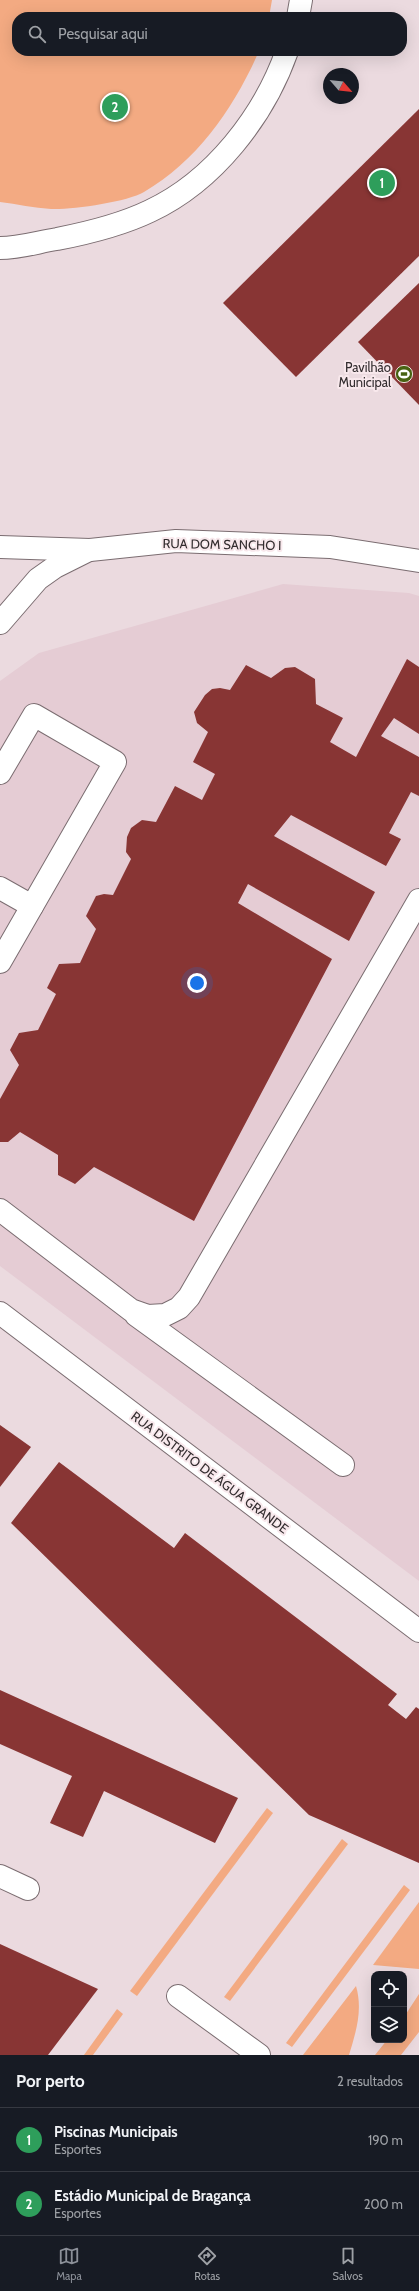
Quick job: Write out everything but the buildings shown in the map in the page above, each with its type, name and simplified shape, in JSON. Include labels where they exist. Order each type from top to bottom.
[{"type":"street","points":[[299,12],[301,0]]},
{"type":"street","points":[[0,248],[64,237],[105,227],[150,211],[182,192],[222,158],[253,120],[278,76],[284,56]]},
{"type":"street","name":"RUA DOM SANCHO I","points":[[0,547],[90,550],[176,541],[330,547],[419,561]]},
{"type":"street","points":[[0,623],[38,579],[55,567],[90,550]]},
{"type":"street","points":[[0,773],[34,715],[115,762],[0,962]]},
{"type":"street","points":[[0,888],[32,906]]},
{"type":"street","points":[[130,1310],[148,1316],[165,1315],[179,1308],[189,1297],[419,900]]},
{"type":"street","points":[[0,1210],[130,1310],[343,1465]]},
{"type":"street","name":"RUA DISTRITO DE ÁGUA GRANDE","points":[[0,1313],[419,1631]]},
{"type":"street","points":[[0,1876],[28,1889]]},
{"type":"street","points":[[178,1996],[259,2055]]},
{"type":"shaded area","points":[[0,0],[272,0],[270,12],[12,12],[12,56],[257,56],[238,93],[226,112],[198,148],[163,179],[144,192],[136,196],[112,202],[85,207],[60,209],[38,208],[0,202]]},
{"type":"shaded area","points":[[283,584],[409,593],[419,596],[419,1581],[0,1266],[0,681],[39,653]]},
{"type":"shaded area","points":[[267,1808],[273,1813],[137,1996],[130,1991]]},
{"type":"shaded area","points":[[342,1839],[348,1844],[230,2001],[224,1997]]},
{"type":"shaded area","points":[[404,1885],[410,1890],[292,2047],[286,2043]]},
{"type":"shaded area","points":[[419,1902],[419,1969],[373,1965]]},
{"type":"shaded area","points":[[356,1986],[359,2012],[349,2055],[303,2055]]},
{"type":"shaded area","points":[[419,1994],[419,2032],[401,2055],[375,2055],[385,2043],[407,2043],[407,2012]]},
{"type":"shaded area","points":[[117,2009],[123,2014],[93,2055],[84,2055]]},
{"type":"place","name":"Estádio Municipal de Bragança","points":[[115,107]]},
{"type":"place","name":"Piscinas Municipais","points":[[382,183]]},
{"type":"place","name":"Pavilhão Municipal","points":[[404,374]]}]
